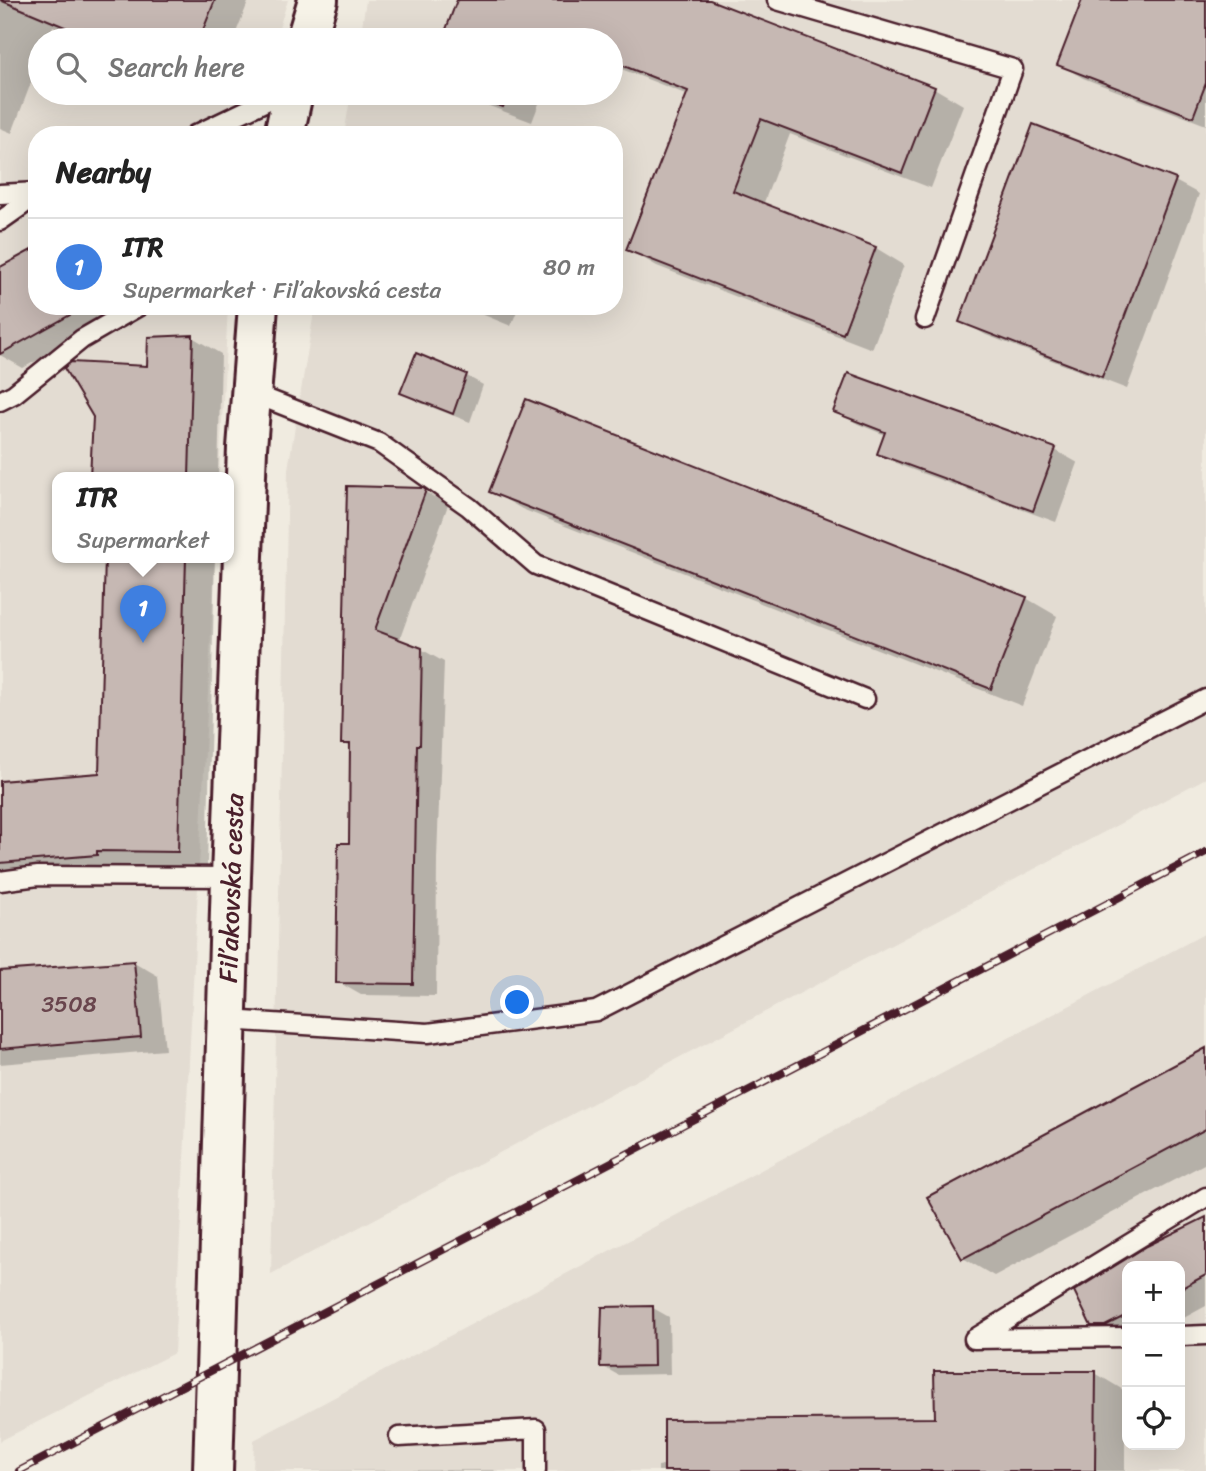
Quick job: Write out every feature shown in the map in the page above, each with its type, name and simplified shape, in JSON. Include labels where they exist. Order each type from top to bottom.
[{"type":"street","points":[[310,28],[318,0]]},
{"type":"street","points":[[286,126],[290,105]]},
{"type":"street","name":"Fiľakovská cesta","points":[[213,1471],[247,448],[257,315]]},
{"type":"lane","points":[[777,0],[1013,69],[925,319]]},
{"type":"lane","points":[[214,126],[258,105]]},
{"type":"lane","points":[[0,194],[28,194]]},
{"type":"lane","points":[[0,221],[28,201]]},
{"type":"lane","points":[[0,401],[14,394],[82,339],[123,315]]},
{"type":"lane","points":[[252,393],[379,443],[469,507],[536,565],[865,699]]},
{"type":"lane","points":[[227,1020],[428,1033],[596,1011],[1206,699]]},
{"type":"lane","points":[[0,881],[38,876],[231,877]]},
{"type":"lane","points":[[1122,1337],[974,1339],[1206,1197]]},
{"type":"lane","points":[[1185,1336],[1206,1335]]},
{"type":"lane","points":[[400,1437],[536,1429],[536,1471]]},
{"type":"shaded area","points":[[0,0],[288,0],[279,28],[28,28],[28,105],[259,105],[255,126],[28,126],[28,315],[228,315],[219,472],[52,472],[52,563],[215,563],[174,1353],[0,1441]]},
{"type":"shaded area","points":[[366,0],[1206,0],[1206,778],[271,1274],[288,469],[314,315],[623,315],[623,126],[346,126],[349,105],[623,105],[623,28],[362,28]]},
{"type":"shaded area","points":[[1206,933],[1206,1471],[253,1471],[254,1440]]},
{"type":"building","points":[[0,0],[215,0],[204,28],[67,28]]},
{"type":"building","points":[[457,0],[710,0],[935,87],[902,173],[761,119],[733,191],[876,247],[843,334],[626,250],[688,91],[623,66],[623,28],[446,28]]},
{"type":"building","points":[[1082,0],[1206,0],[1206,83],[1193,117],[1057,65]]},
{"type":"building","points":[[1033,124],[1176,179],[1102,377],[959,322]]},
{"type":"building","points":[[28,252],[28,315],[70,315],[0,354],[0,267]]},
{"type":"building","points":[[193,335],[189,472],[90,472],[93,417],[64,368],[71,362],[147,366],[148,337]]},
{"type":"building","points":[[416,353],[467,374],[453,414],[400,393]]},
{"type":"building","points":[[848,373],[1056,448],[1033,511],[877,454],[885,432],[833,412]]},
{"type":"building","points":[[526,399],[1027,597],[991,689],[489,492]]},
{"type":"building","points":[[347,486],[426,490],[375,630],[422,648],[420,745],[417,745],[413,984],[336,983],[338,843],[349,843],[350,744],[341,744]]},
{"type":"building","points":[[105,563],[186,563],[178,852],[97,851],[97,855],[0,863],[0,781],[99,773]]},
{"type":"building","points":[[134,961],[141,1037],[0,1049],[0,971]]},
{"type":"building","points":[[1206,1048],[1206,1129],[962,1259],[927,1197]]},
{"type":"building","points":[[1206,1217],[1206,1275],[1185,1286],[1185,1261],[1123,1261]]},
{"type":"building","points":[[1122,1261],[1122,1318],[1105,1326],[1091,1326],[1074,1291]]},
{"type":"building","points":[[653,1306],[654,1366],[600,1367],[602,1307]]},
{"type":"building","points":[[934,1371],[1096,1371],[1095,1471],[664,1471],[664,1420],[935,1418]]},
{"type":"railway","points":[[19,1471],[1206,852]]},
{"type":"place","name":"ITR","points":[[143,643]]}]
